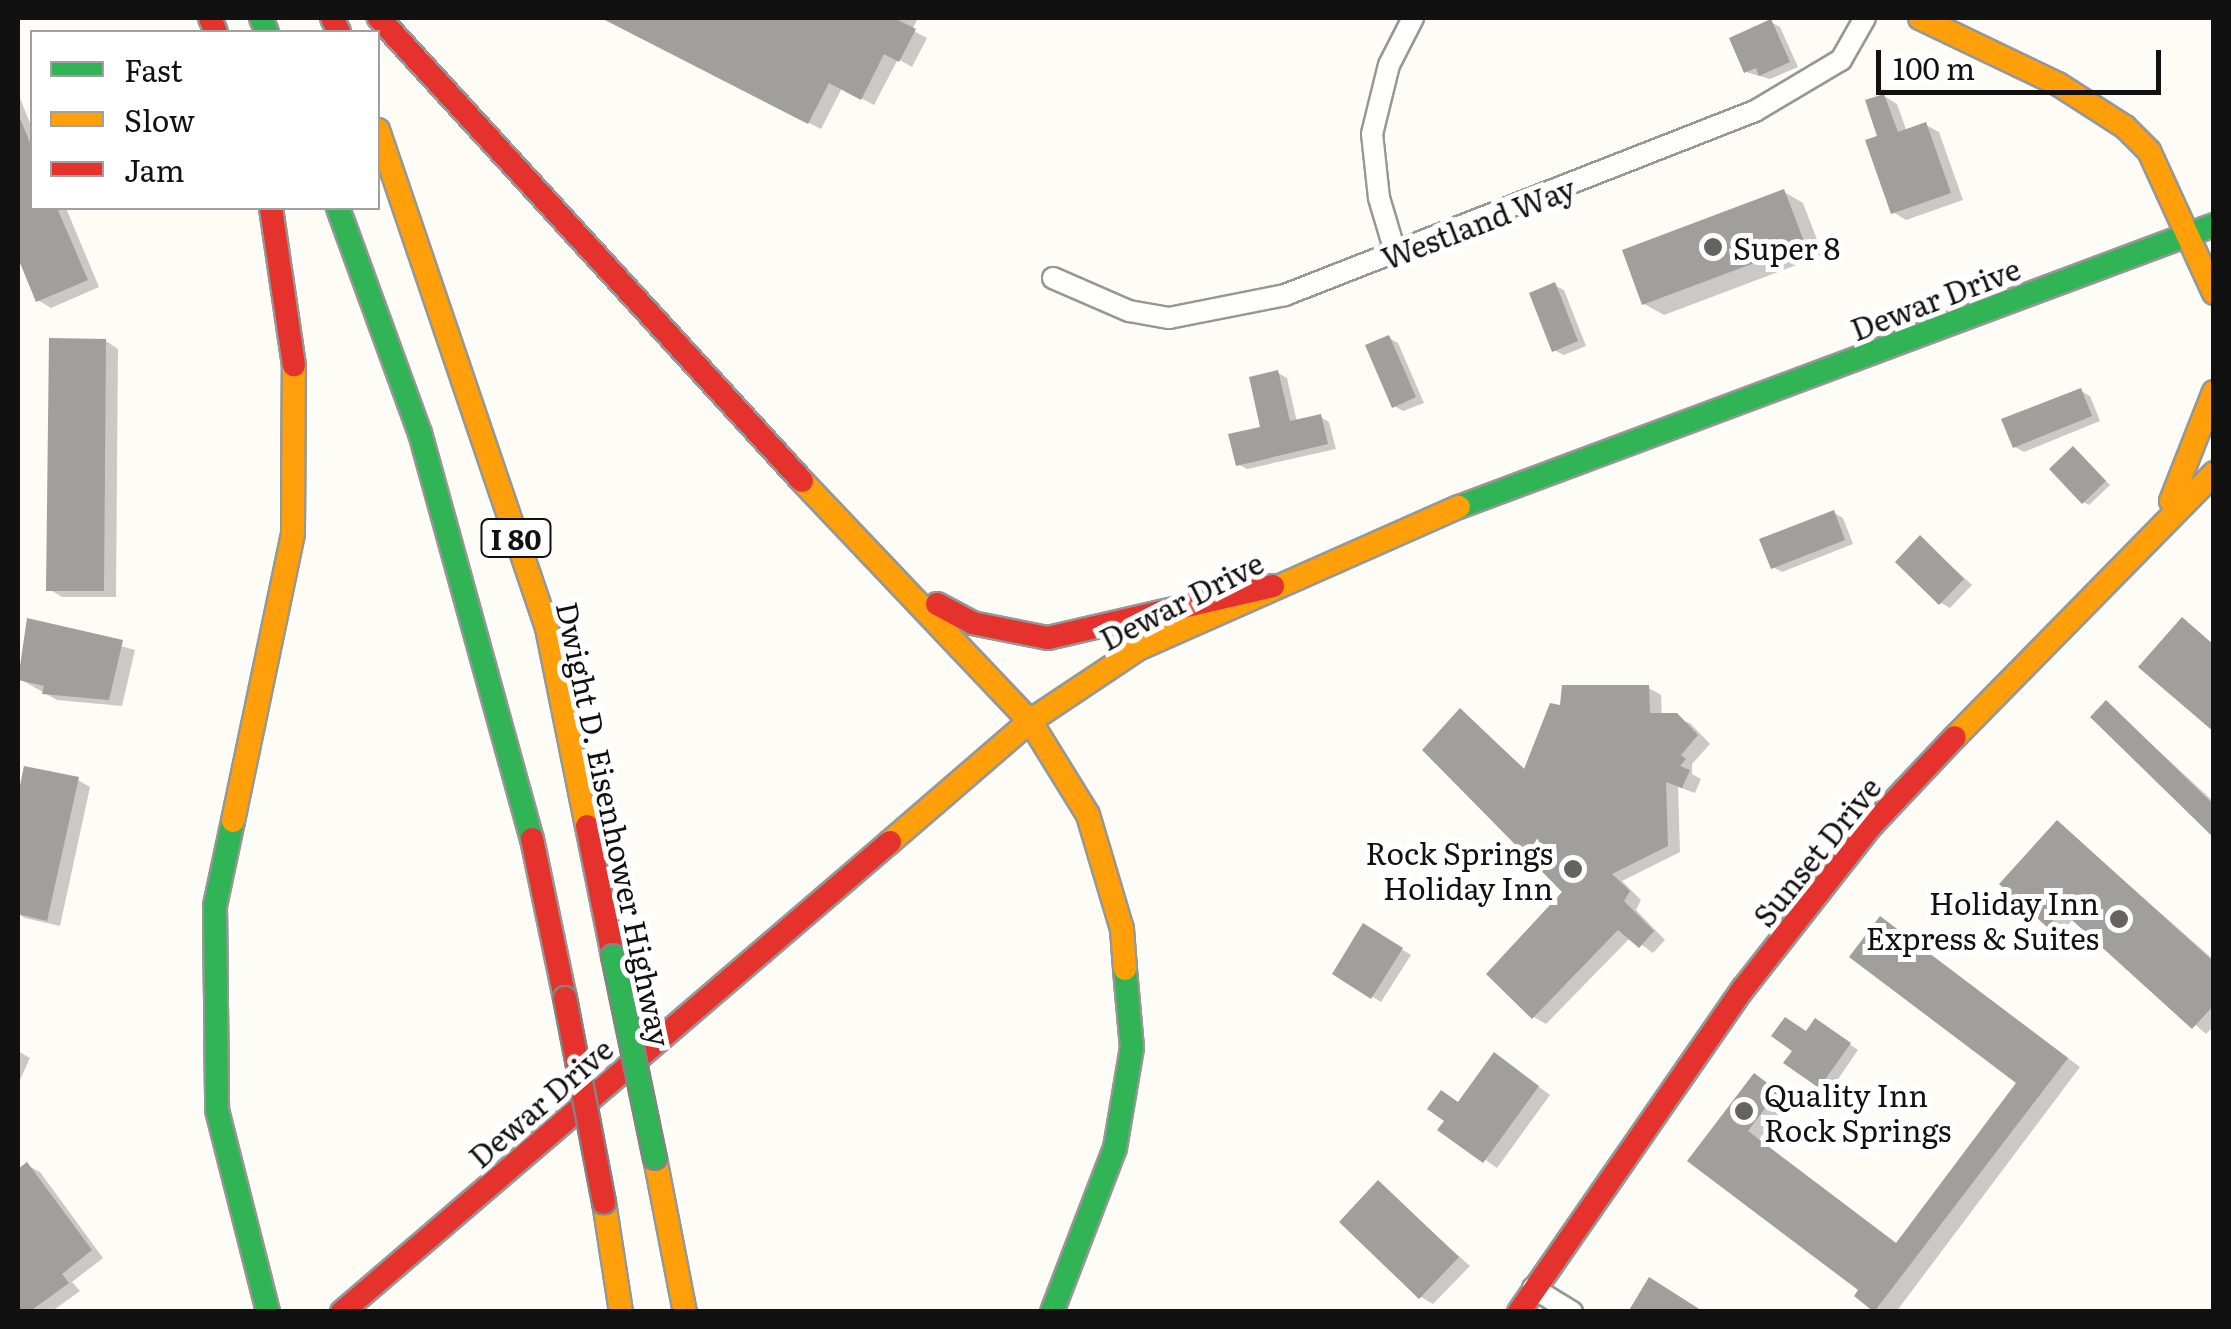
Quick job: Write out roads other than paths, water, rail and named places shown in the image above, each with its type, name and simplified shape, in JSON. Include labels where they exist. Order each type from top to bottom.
[{"type":"main road","points":[[379,18],[729,407],[912,591],[1030,722],[1059,760],[1099,843],[1131,990],[1132,1048],[1115,1148],[1052,1312]]},
{"type":"main road","points":[[1920,18],[2058,84],[2125,127],[2150,151],[2212,289],[2214,310]]},
{"type":"main road","name":"Dwight D. Eisenhower Highway","points":[[380,136],[547,628],[685,1312]]},
{"type":"main road","points":[[268,1312],[217,1110],[212,1007],[215,906],[293,533],[297,384],[271,210]]},
{"type":"main road","name":"I 80","points":[[339,210],[420,434],[506,732],[565,998],[621,1312]]},
{"type":"main road","name":"Dewar Drive","points":[[342,1312],[1030,722],[1138,649],[1411,526],[2214,225]]},
{"type":"main road","points":[[2148,533],[2194,458],[2214,392]]},
{"type":"main road","name":"Sunset Drive","points":[[1519,1312],[1743,989],[1871,826],[2148,533],[2214,473]]},
{"type":"main road","points":[[912,591],[972,623],[1048,638],[1273,586]]},
{"type":"street","points":[[1396,255],[1379,198],[1372,134],[1389,65],[1414,18]]},
{"type":"street","name":"Westland Way","points":[[1052,278],[1129,311],[1169,318],[1286,295],[1396,255],[1791,93],[1842,60],[1865,18]]},
{"type":"street","points":[[1533,1288],[1572,1312]]},
{"type":"place","name":"Super 8","points":[[1713,247]]},
{"type":"place","name":"Rock Springs Holiday Inn","points":[[1573,869]]},
{"type":"place","name":"Holiday Inn Express & Suites","points":[[2119,919]]},
{"type":"place","name":"Quality Inn Rock Springs","points":[[1744,1111]]}]
